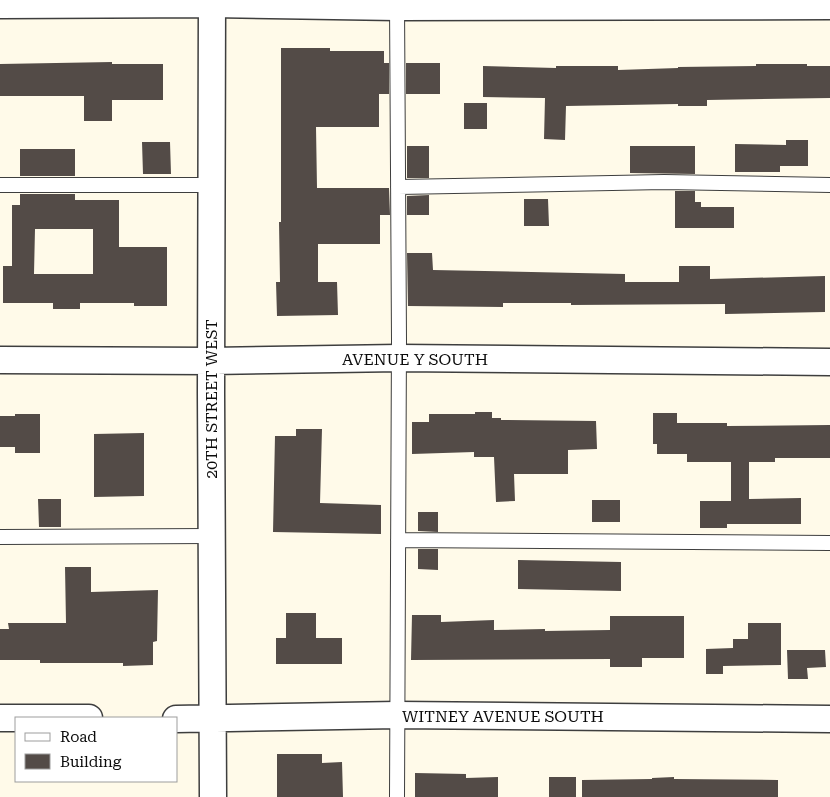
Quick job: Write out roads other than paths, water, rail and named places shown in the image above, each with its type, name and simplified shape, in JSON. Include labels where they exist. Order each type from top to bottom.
[{"type":"street","points":[[0,5],[212,2],[830,6]]},
{"type":"street","name":"20TH STREET WEST","points":[[212,2],[211,536],[213,797]]},
{"type":"street","name":"AVENUE Y SOUTH","points":[[0,360],[211,361],[399,358],[830,362]]},
{"type":"street","name":"WITNEY AVENUE SOUTH","points":[[178,719],[397,715],[830,719]]},
{"type":"street","points":[[0,718],[15,718]]},
{"type":"lane","points":[[397,4],[399,358],[397,797]]},
{"type":"lane","points":[[398,187],[664,182],[830,184]]},
{"type":"lane","points":[[0,185],[211,185]]},
{"type":"lane","points":[[0,537],[211,536]]},
{"type":"lane","points":[[398,540],[830,543]]}]
